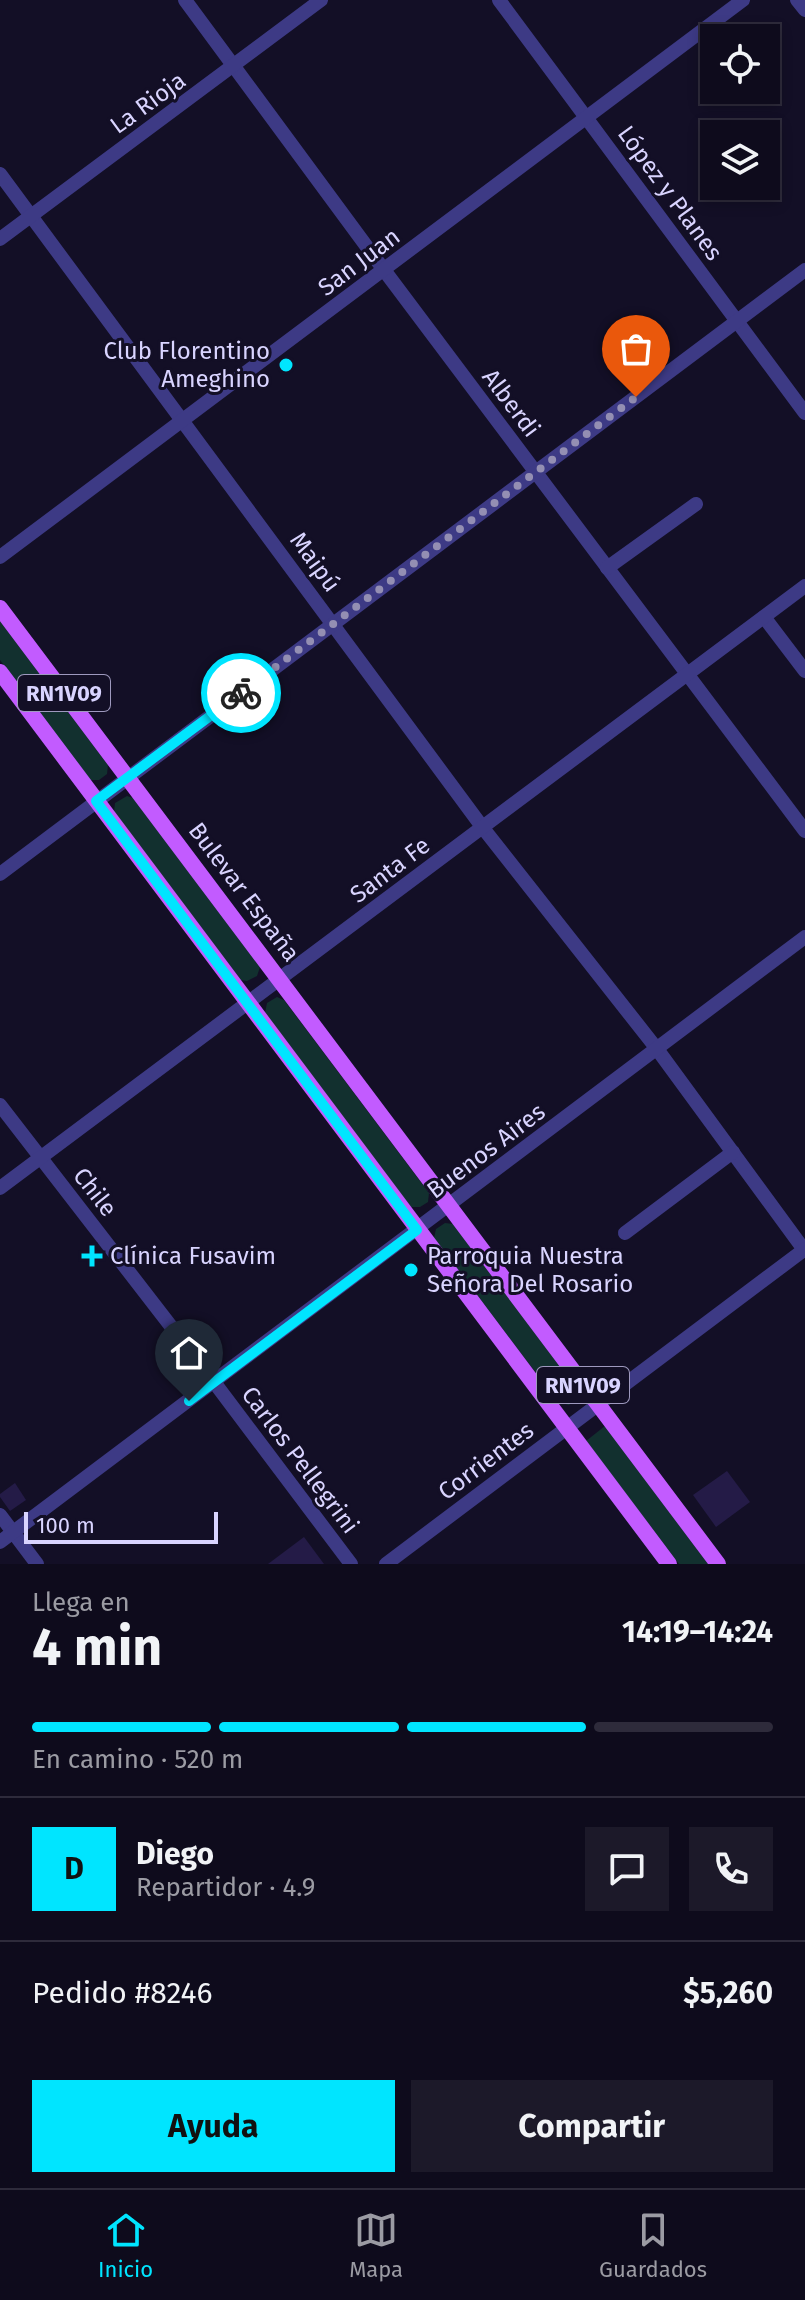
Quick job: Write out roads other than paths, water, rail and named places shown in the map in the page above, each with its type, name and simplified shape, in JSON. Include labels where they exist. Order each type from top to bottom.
[{"type":"main road","name":"Bulevar España","points":[[0,608],[449,1206]]},
{"type":"main road","name":"RN1V09","points":[[0,672],[669,1564]]},
{"type":"main road","name":"RN1V09","points":[[449,1206],[718,1564]]},
{"type":"street","name":"Alberdi","points":[[185,0],[805,831]]},
{"type":"street","name":"La Rioja","points":[[0,239],[321,0]]},
{"type":"street","name":"López y Planes","points":[[499,0],[805,413]]},
{"type":"street","name":"San Juan","points":[[0,557],[743,0]]},
{"type":"street","points":[[797,0],[805,10]]},
{"type":"street","name":"Maipú","points":[[0,174],[483,828],[657,1049],[805,1250]]},
{"type":"street","points":[[0,874],[805,270]]},
{"type":"street","points":[[607,568],[696,504]]},
{"type":"street","name":"Santa Fe","points":[[0,1188],[805,586]]},
{"type":"street","points":[[764,617],[805,671]]},
{"type":"street","name":"Buenos Aires","points":[[0,1542],[805,937]]},
{"type":"street","name":"Chile","points":[[0,1105],[214,1382]]},
{"type":"street","points":[[625,1233],[733,1152]]},
{"type":"street","name":"Corrientes","points":[[386,1564],[805,1250]]},
{"type":"street","name":"Carlos Pellegrini","points":[[214,1382],[351,1564]]},
{"type":"street","points":[[0,1515],[37,1564]]},
{"type":"place","name":"Club Florentino Ameghino","points":[[286,365]]},
{"type":"place","name":"Clínica Fusavim","points":[[92,1256]]},
{"type":"place","name":"Parroquia Nuestra Señora Del Rosario","points":[[411,1270]]}]
